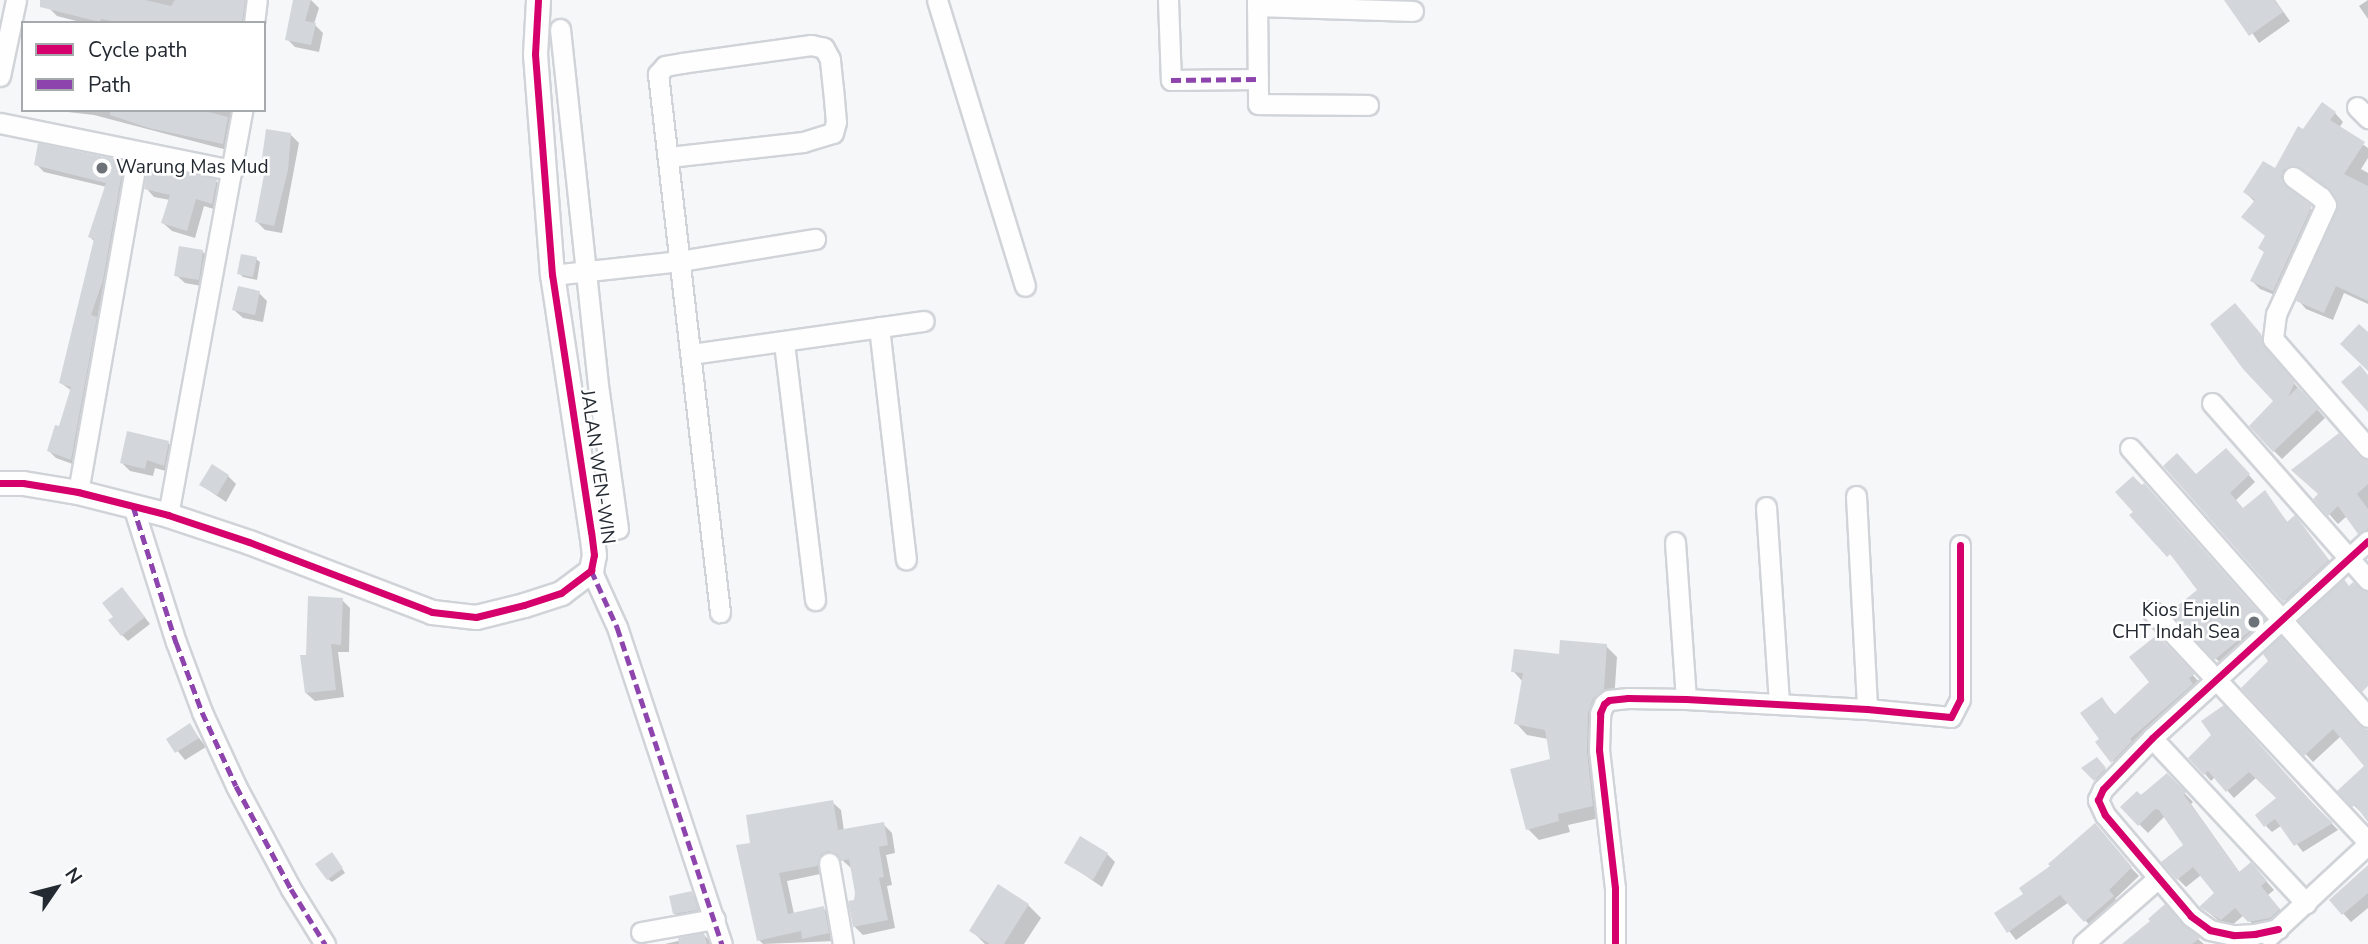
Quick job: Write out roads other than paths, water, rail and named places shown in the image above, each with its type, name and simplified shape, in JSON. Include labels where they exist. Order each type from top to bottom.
[{"type":"street","points":[[0,76],[16,0]]},
{"type":"street","points":[[254,21],[257,0]]},
{"type":"street","name":"JALAN WEN-WIN","points":[[0,483],[23,483],[78,492],[168,515],[249,542],[432,612],[476,617],[524,605],[561,593],[591,570],[594,555],[592,532],[552,275],[535,54],[538,0]]},
{"type":"street","points":[[937,0],[1025,286]]},
{"type":"street","points":[[1168,0],[1171,80],[1258,79]]},
{"type":"street","points":[[1368,105],[1258,104],[1256,3],[1413,10]]},
{"type":"street","points":[[560,29],[618,529]]},
{"type":"street","points":[[669,157],[803,142],[833,133],[836,122],[834,89],[830,59],[824,48],[811,46],[665,66],[658,74],[720,612]]},
{"type":"street","points":[[168,515],[242,112]]},
{"type":"street","points":[[0,123],[232,170]]},
{"type":"street","points":[[78,492],[138,153]]},
{"type":"street","points":[[2293,177],[2321,197],[2326,205],[2276,314],[2273,339],[2368,448]]},
{"type":"street","points":[[552,275],[680,261],[815,239]]},
{"type":"street","points":[[691,354],[785,343],[924,321]]},
{"type":"street","points":[[879,327],[906,559]]},
{"type":"street","points":[[785,343],[815,600]]},
{"type":"street","points":[[2212,403],[2368,580]]},
{"type":"street","points":[[2130,448],[2368,717]]},
{"type":"street","points":[[1856,496],[1867,709]]},
{"type":"street","points":[[133,506],[176,642],[202,712],[290,890],[326,944]]},
{"type":"street","points":[[1766,507],[1779,703]]},
{"type":"street","points":[[2278,929],[2255,934],[2233,934],[2210,930],[2190,916],[2105,815],[2098,800],[2103,789],[2152,738],[2368,541]]},
{"type":"street","points":[[1675,542],[1686,699]]},
{"type":"street","points":[[1615,944],[1615,888],[1599,750],[1600,713],[1609,700],[1686,699],[1779,703],[1951,717],[1960,699],[1960,545]]},
{"type":"street","points":[[591,570],[617,627],[722,944]]},
{"type":"street","points":[[2152,611],[2368,843],[2259,944]]},
{"type":"street","points":[[2152,738],[2306,903]]},
{"type":"street","points":[[829,863],[843,944]]},
{"type":"street","points":[[2083,944],[2158,878]]},
{"type":"street","points":[[641,932],[715,919]]},
{"type":"place","name":"Warung Mas Mud","points":[[102,168]]},
{"type":"place","name":"Kios Enjelin CHT Indah Sea","points":[[2254,622]]}]
